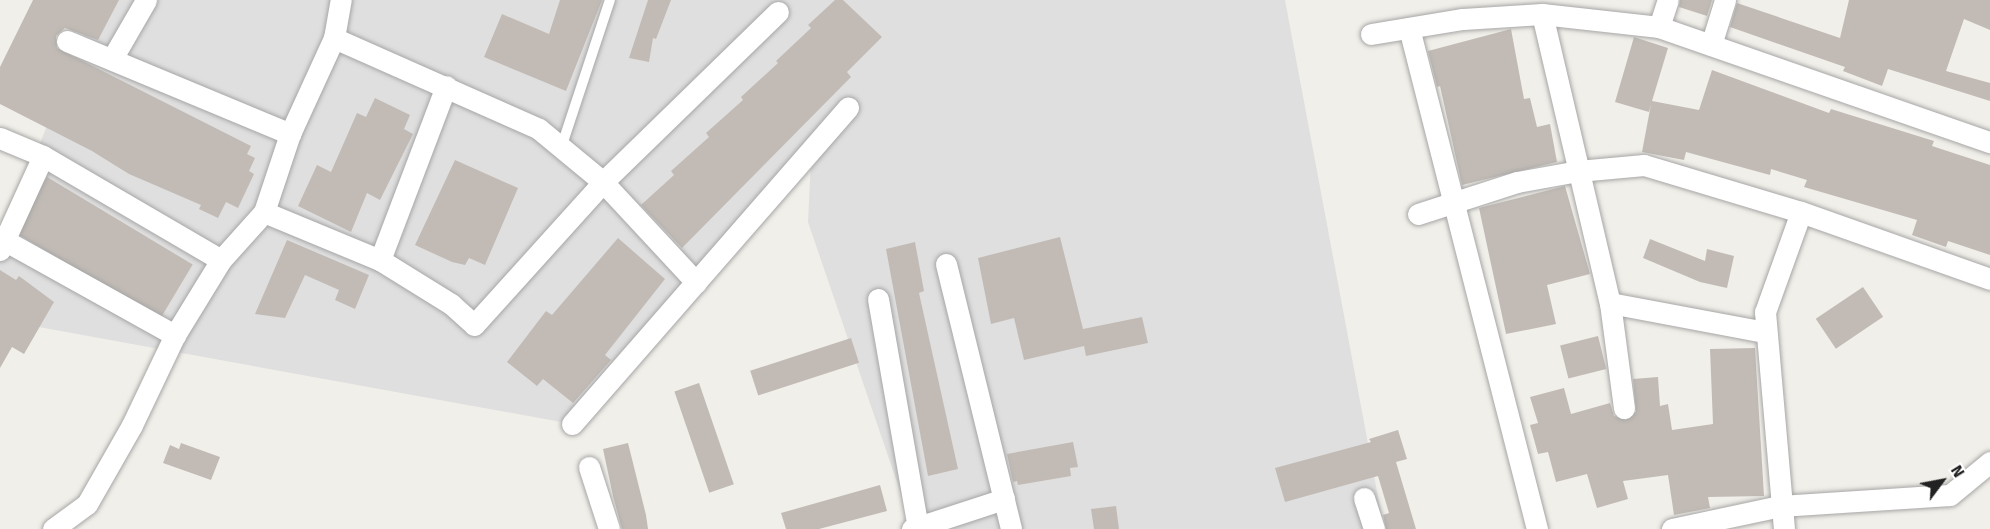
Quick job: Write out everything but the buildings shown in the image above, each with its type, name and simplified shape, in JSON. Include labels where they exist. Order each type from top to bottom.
[{"type":"street","points":[[112,59],[146,0]]},
{"type":"street","points":[[52,529],[87,504],[132,425],[176,335],[221,260],[264,212],[291,134],[334,38],[341,0]]},
{"type":"street","points":[[1659,27],[1668,0]]},
{"type":"street","points":[[1711,45],[1725,0]]},
{"type":"street","points":[[1371,34],[1409,28],[1464,10],[1542,14],[1659,27],[1990,142]]},
{"type":"street","points":[[264,212],[380,260],[451,304],[474,325],[603,182],[778,12]]},
{"type":"street","points":[[1542,14],[1610,303],[1624,408]]},
{"type":"street","points":[[1409,28],[1451,203],[1537,529]]},
{"type":"street","points":[[334,38],[539,129],[603,182],[696,282]]},
{"type":"street","points":[[67,41],[291,134]]},
{"type":"street","points":[[380,260],[446,86]]},
{"type":"street","points":[[572,424],[848,108]]},
{"type":"street","points":[[0,138],[44,156],[221,260]]},
{"type":"street","points":[[44,156],[2,245],[176,335]]},
{"type":"street","points":[[1418,214],[1517,182],[1578,171],[1644,165],[1801,212],[1990,279]]},
{"type":"street","points":[[1784,529],[1780,506],[1765,312],[1801,212]]},
{"type":"street","points":[[946,264],[1011,529]]},
{"type":"street","points":[[878,299],[916,528],[1004,499]]},
{"type":"street","points":[[1610,303],[1765,332]]},
{"type":"street","points":[[1672,529],[1780,506],[1950,495],[1990,462]]},
{"type":"street","points":[[589,467],[609,529]]},
{"type":"street","points":[[1364,498],[1374,529]]},
{"type":"lane","points":[[561,148],[610,0]]},
{"type":"shaded area","points":[[98,0],[1285,0],[1384,529],[913,529],[808,222],[811,159],[572,424],[0,320],[0,242]]}]
